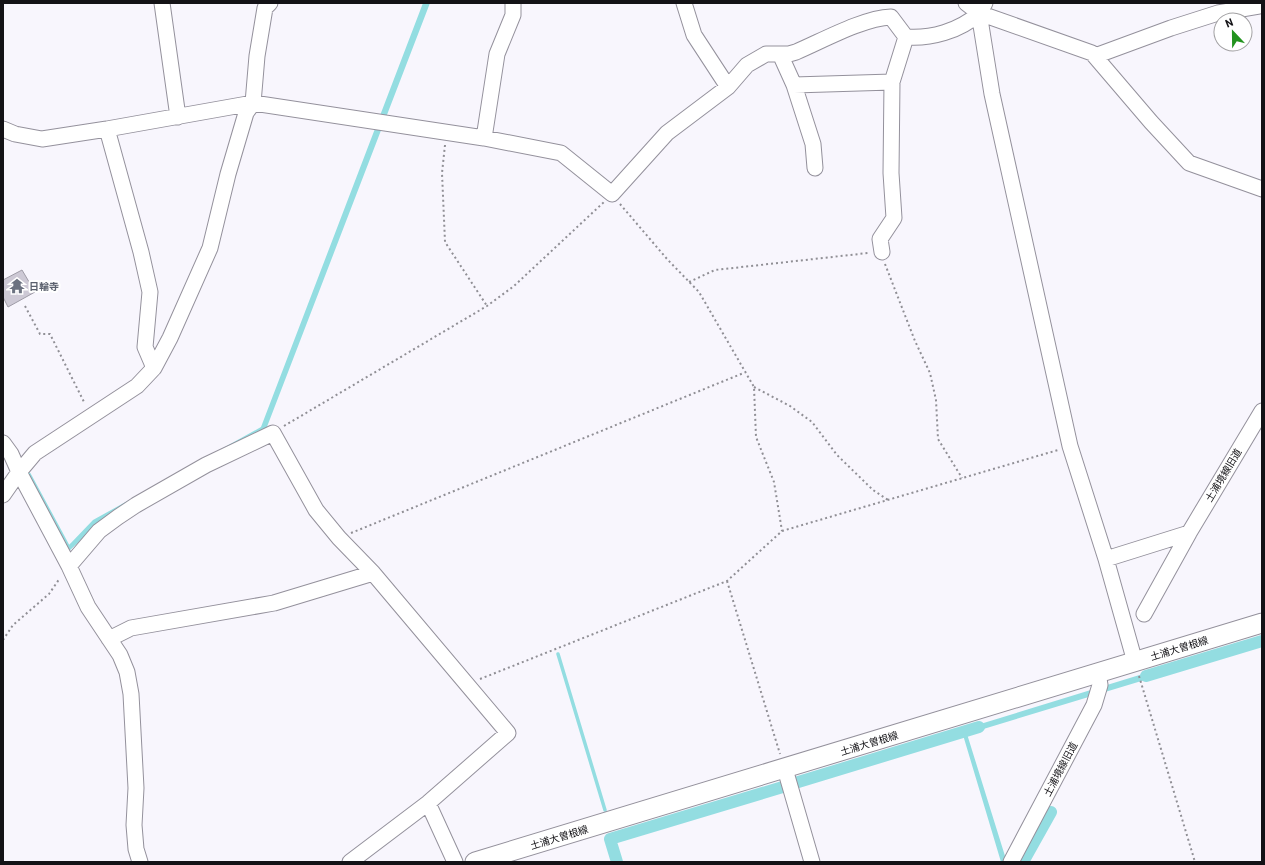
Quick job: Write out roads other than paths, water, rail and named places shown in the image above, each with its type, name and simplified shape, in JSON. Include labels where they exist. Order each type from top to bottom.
[{"type":"main road","name":"土浦大曽根線","points":[[475,862],[1262,623]]},
{"type":"street","points":[[162,3],[178,117]]},
{"type":"street","points":[[3,495],[19,472],[35,453],[137,386],[154,368],[170,338],[210,248],[228,174],[246,113],[253,103],[257,56],[266,8],[270,3]]},
{"type":"street","points":[[484,138],[497,54],[513,15],[513,3]]},
{"type":"street","points":[[684,3],[694,35],[728,87]]},
{"type":"street","points":[[966,3],[982,8],[1092,53],[1151,122],[1189,163],[1262,189]]},
{"type":"street","points":[[1095,56],[1171,28],[1218,13],[1260,6]]},
{"type":"street","points":[[3,129],[15,134],[42,139],[107,130],[253,103],[484,138],[560,153],[612,194],[667,132],[728,87],[747,65],[766,54],[789,54],[796,52],[841,32],[881,17],[891,17],[906,37],[920,38],[955,29],[982,8]]},
{"type":"street","points":[[982,8],[992,94],[1070,446],[1106,559],[1135,662]]},
{"type":"street","points":[[882,252],[880,239],[894,218],[891,173],[892,82],[906,37]]},
{"type":"street","points":[[780,54],[794,85],[813,144],[815,168]]},
{"type":"street","points":[[794,85],[892,82]]},
{"type":"street","points":[[107,130],[141,252],[150,292],[145,347],[154,368]]},
{"type":"street","name":"土浦境線旧道","points":[[1144,614],[1185,534],[1262,411]]},
{"type":"street","points":[[69,566],[99,531],[124,513],[206,465],[273,432],[316,510],[339,538],[373,573],[508,733],[428,803],[350,862]]},
{"type":"street","points":[[3,443],[11,454],[69,566],[88,607],[120,655],[127,672],[131,694],[136,788],[134,825],[136,849],[140,862]]},
{"type":"street","points":[[1106,559],[1185,534]]},
{"type":"street","points":[[109,639],[131,628],[274,603],[373,573]]},
{"type":"street","name":"土浦境線旧道","points":[[1011,862],[1094,705],[1100,685],[1098,673]]},
{"type":"street","points":[[784,769],[812,862]]},
{"type":"street","points":[[428,803],[455,862]]},
{"type":"water","points":[[423,3],[430,3],[265,432],[96,526],[69,551],[69,545],[93,520],[261,427]]},
{"type":"water","points":[[1146,673],[1148,679],[967,734],[1007,862],[1001,862],[963,735],[964,729]]},
{"type":"waterway","points":[[29,474],[69,548],[72,545]]},
{"type":"waterway","points":[[1146,676],[1262,641]]},
{"type":"waterway","points":[[558,654],[605,810]]},
{"type":"waterway","points":[[795,783],[979,727]]},
{"type":"waterway","points":[[617,862],[610,839],[786,786]]},
{"type":"waterway","points":[[1023,862],[1051,812]]},
{"type":"place","name":"日輪寺","points":[[17,286]]}]
